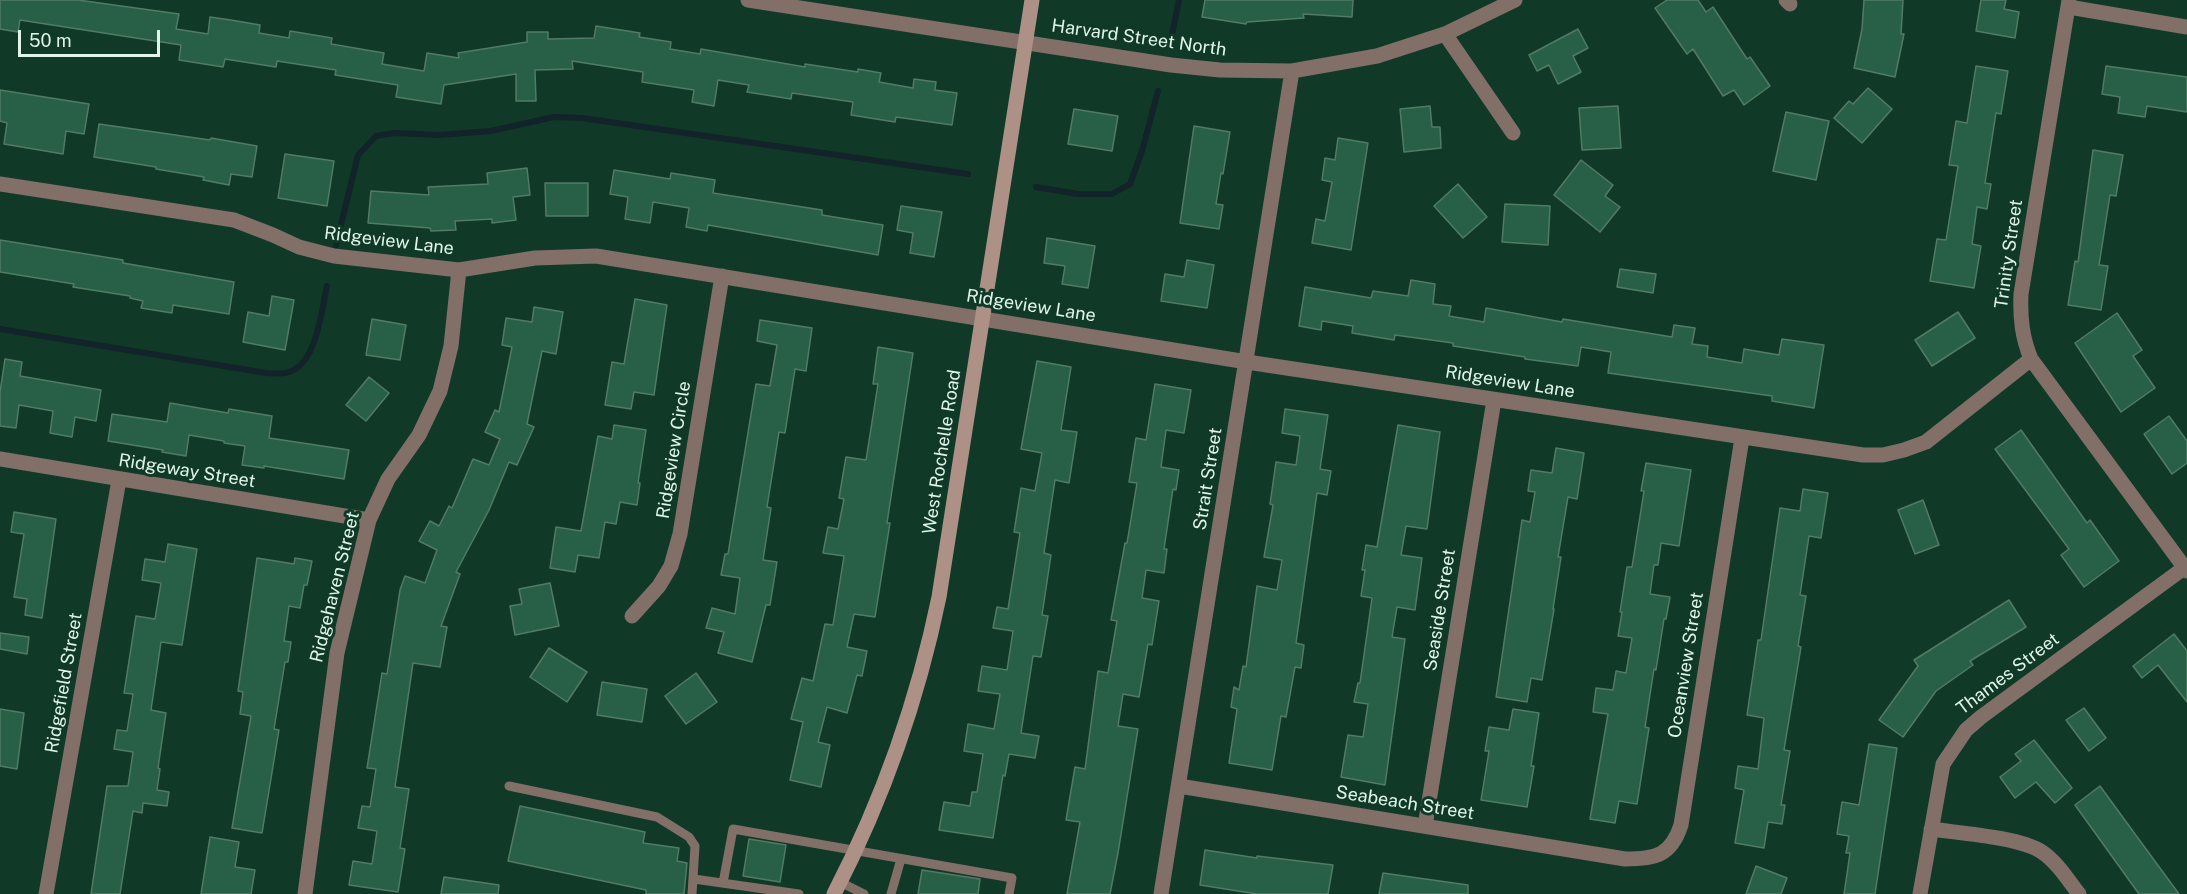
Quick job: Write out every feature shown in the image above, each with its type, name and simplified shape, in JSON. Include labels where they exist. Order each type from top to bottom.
[{"type":"street","name":"Harvard Street North","points":[[749,0],[1180,66],[1220,70],[1292,71],[1377,56],[1445,33],[1515,0]]},
{"type":"street","name":"West Rochelle Road","points":[[837,888],[881,790],[912,704],[929,646],[941,585],[1032,0]]},
{"type":"street","points":[[2069,4],[2187,27]]},
{"type":"street","name":"Trinity Street","points":[[2069,4],[2021,294],[2020,320],[2023,340],[2031,359],[2186,570]]},
{"type":"street","points":[[1445,33],[1513,133]]},
{"type":"street","name":"Strait Street","points":[[1161,894],[1292,71]]},
{"type":"street","name":"Ridgeview Lane","points":[[0,184],[234,220],[299,247],[334,256],[459,270],[535,258],[596,256],[1247,362],[1863,455],[1883,455],[1926,442],[2031,359]]},
{"type":"street","name":"Ridgehaven Street","points":[[305,894],[337,653],[369,520],[388,479],[419,435],[440,392],[451,346],[459,270]]},
{"type":"street","name":"Ridgeview Circle","points":[[632,616],[659,586],[671,566],[680,534],[722,276]]},
{"type":"street","name":"Seaside Street","points":[[1425,826],[1494,400]]},
{"type":"street","name":"Oceanview Street","points":[[1625,859],[1645,859],[1664,853],[1677,838],[1681,825],[1742,438]]},
{"type":"street","name":"Ridgeway Street","points":[[0,459],[369,520]]},
{"type":"street","name":"Ridgefield Street","points":[[46,894],[119,480]]},
{"type":"street","name":"Thames Street","points":[[1920,894],[1943,764],[1966,730],[2186,570]]},
{"type":"street","name":"Seabeach Street","points":[[1179,786],[1625,859]]},
{"type":"street","points":[[1931,829],[2010,840],[2041,851],[2063,872],[2079,894]]},
{"type":"lane","points":[[509,786],[657,817],[689,837],[695,846],[692,894]]},
{"type":"lane","points":[[723,883],[733,829],[1012,878],[1010,894]]},
{"type":"lane","points":[[891,894],[901,859]]},
{"type":"lane","points":[[694,879],[799,894]]},
{"type":"lane","points":[[837,888],[864,894]]},
{"type":"building","points":[[0,0],[78,0],[179,14],[176,29],[208,34],[210,17],[231,20],[260,25],[259,33],[289,38],[290,31],[332,38],[331,44],[384,53],[382,64],[424,71],[427,53],[459,58],[458,53],[527,42],[527,32],[548,32],[548,39],[594,38],[596,26],[640,33],[639,37],[671,42],[670,49],[700,54],[701,49],[805,67],[805,64],[858,72],[858,69],[881,73],[879,82],[913,88],[914,79],[936,82],[935,90],[957,93],[952,125],[896,117],[895,122],[851,115],[853,102],[792,93],[791,99],[747,92],[749,85],[718,80],[714,106],[692,102],[694,90],[642,82],[643,72],[572,61],[573,69],[535,70],[536,101],[516,101],[516,74],[444,85],[441,104],[396,97],[398,85],[335,75],[336,70],[277,61],[276,67],[225,59],[223,67],[179,60],[181,45],[20,20],[18,32],[0,29]]},
{"type":"building","points":[[1205,0],[1353,0],[1352,17],[1303,14],[1304,18],[1247,22],[1246,24],[1202,17]]},
{"type":"building","points":[[1667,0],[1698,0],[1706,12],[1713,7],[1747,59],[1750,57],[1770,86],[1744,105],[1734,90],[1723,96],[1693,49],[1687,54],[1655,8]]},
{"type":"building","points":[[1864,0],[1903,0],[1901,34],[1904,34],[1895,77],[1854,68],[1862,29]]},
{"type":"building","points":[[1981,0],[2006,0],[2004,9],[2019,12],[2015,38],[1976,31]]},
{"type":"building","points":[[1578,29],[1588,48],[1573,56],[1581,72],[1558,84],[1549,65],[1537,71],[1529,55]]},
{"type":"building","points":[[1976,66],[2008,71],[2001,114],[1996,113],[1985,183],[1991,184],[1987,209],[1977,207],[1972,244],[1981,246],[1974,288],[1930,281],[1937,239],[1946,240],[1958,166],[1949,165],[1956,121],[1967,123]]},
{"type":"building","points":[[2106,66],[2187,77],[2187,112],[2147,106],[2145,117],[2118,113],[2120,97],[2102,94]]},
{"type":"building","points":[[1868,88],[1892,109],[1862,143],[1834,118],[1849,101],[1853,104]]},
{"type":"building","points":[[0,90],[89,104],[84,134],[66,131],[63,154],[4,144],[7,123],[0,121]]},
{"type":"building","points":[[1430,106],[1432,127],[1440,127],[1441,148],[1404,152],[1400,109]]},
{"type":"building","points":[[1618,106],[1621,148],[1582,150],[1579,108]]},
{"type":"building","points":[[1074,109],[1118,116],[1112,151],[1068,144]]},
{"type":"building","points":[[1786,112],[1829,121],[1816,180],[1773,171]]},
{"type":"building","points":[[99,124],[257,146],[252,177],[231,174],[229,185],[203,180],[204,177],[156,169],[156,167],[94,157]]},
{"type":"building","points":[[1194,126],[1230,132],[1216,204],[1223,205],[1219,229],[1180,223]]},
{"type":"building","points":[[1338,138],[1368,143],[1351,250],[1312,243],[1316,219],[1325,221],[1332,182],[1322,180],[1325,158],[1335,160]]},
{"type":"building","points":[[2093,150],[2123,155],[2116,196],[2110,195],[2099,265],[2108,266],[2101,310],[2068,305],[2075,261],[2078,262]]},
{"type":"building","points":[[285,154],[334,161],[327,206],[278,198]]},
{"type":"building","points":[[1581,160],[1613,185],[1605,196],[1620,207],[1600,232],[1554,195]]},
{"type":"building","points":[[527,168],[530,195],[513,197],[516,220],[492,223],[492,219],[455,221],[456,230],[431,231],[430,228],[368,223],[371,191],[429,195],[428,187],[488,184],[487,173]]},
{"type":"building","points":[[614,170],[670,179],[671,173],[715,180],[713,193],[822,210],[822,215],[883,225],[878,255],[708,225],[707,231],[686,227],[689,208],[653,202],[650,223],[625,219],[628,197],[610,194]]},
{"type":"building","points":[[545,183],[588,183],[588,216],[546,216]]},
{"type":"building","points":[[1458,184],[1487,217],[1463,238],[1434,206]]},
{"type":"building","points":[[1505,204],[1550,206],[1548,245],[1502,242]]},
{"type":"building","points":[[901,206],[942,212],[934,257],[910,253],[913,233],[897,230]]},
{"type":"building","points":[[1047,238],[1095,246],[1088,288],[1062,284],[1065,266],[1044,263]]},
{"type":"building","points":[[0,240],[123,260],[123,263],[234,282],[229,314],[173,305],[172,313],[141,308],[143,301],[130,298],[130,296],[0,272]]},
{"type":"building","points":[[1187,260],[1214,265],[1207,308],[1161,301],[1165,274],[1184,277]]},
{"type":"building","points":[[1620,269],[1656,274],[1653,293],[1617,287]]},
{"type":"building","points":[[1411,280],[1435,284],[1433,304],[1451,306],[1449,316],[1484,322],[1486,308],[1562,322],[1563,319],[1672,337],[1674,325],[1695,328],[1692,344],[1708,346],[1707,357],[1742,363],[1744,349],[1779,355],[1782,339],[1824,345],[1814,408],[1772,401],[1772,396],[1608,373],[1611,352],[1581,347],[1578,366],[1453,346],[1453,343],[1395,335],[1394,340],[1352,333],[1353,326],[1322,321],[1321,330],[1299,326],[1305,287],[1371,298],[1373,291],[1408,296]]},
{"type":"building","points":[[272,296],[294,300],[285,350],[243,342],[248,312],[269,316]]},
{"type":"building","points":[[635,299],[667,305],[654,395],[634,392],[631,409],[605,405],[612,362],[624,364]]},
{"type":"building","points":[[534,307],[563,312],[556,354],[542,351],[527,424],[534,427],[517,465],[509,462],[489,510],[456,572],[460,574],[441,626],[447,627],[440,667],[413,663],[395,787],[409,789],[400,848],[405,849],[398,892],[349,885],[353,861],[372,864],[377,831],[358,828],[362,806],[370,807],[376,769],[367,768],[382,673],[387,674],[400,590],[405,576],[425,583],[437,550],[419,541],[430,521],[439,526],[449,506],[452,508],[473,459],[489,465],[500,439],[485,432],[495,410],[499,412],[512,347],[502,345],[506,318],[532,322]]},
{"type":"building","points":[[1958,312],[1975,338],[1932,366],[1915,340]]},
{"type":"building","points":[[2117,313],[2142,350],[2133,356],[2155,388],[2121,412],[2075,343]]},
{"type":"building","points":[[372,319],[406,325],[400,360],[366,355]]},
{"type":"building","points":[[760,320],[812,328],[806,371],[795,369],[785,433],[779,432],[767,507],[771,508],[763,560],[777,562],[770,605],[766,605],[752,662],[718,653],[724,632],[706,628],[712,608],[735,614],[740,578],[721,575],[725,554],[728,554],[756,384],[770,386],[777,345],[757,341]]},
{"type":"building","points":[[878,347],[913,353],[875,617],[854,614],[847,647],[867,651],[862,676],[857,675],[847,713],[827,707],[818,742],[830,745],[821,787],[790,780],[803,722],[791,719],[802,678],[813,681],[825,624],[833,625],[844,556],[823,553],[828,527],[838,529],[844,499],[839,498],[846,457],[866,460],[878,384],[873,384]]},
{"type":"building","points":[[5,359],[22,362],[20,376],[101,390],[96,421],[75,417],[72,437],[50,433],[53,411],[19,405],[16,428],[0,426],[0,392]]},
{"type":"building","points":[[1037,361],[1071,367],[1061,430],[1077,432],[1069,483],[1055,480],[1044,553],[1051,555],[1042,615],[1048,616],[1041,657],[1033,656],[1021,733],[1039,736],[1035,758],[1009,754],[1005,776],[1003,775],[993,838],[939,830],[944,802],[970,806],[972,792],[977,792],[983,754],[964,751],[968,724],[994,729],[1000,694],[978,691],[982,666],[1007,670],[1013,631],[993,628],[997,607],[1008,609],[1020,533],[1014,532],[1021,488],[1035,491],[1042,453],[1021,449]]},
{"type":"building","points":[[369,377],[389,393],[366,421],[346,405]]},
{"type":"building","points":[[1155,384],[1191,390],[1184,433],[1166,430],[1161,467],[1179,470],[1176,490],[1173,489],[1164,549],[1167,549],[1164,573],[1146,570],[1142,598],[1159,601],[1152,645],[1148,644],[1139,697],[1123,694],[1118,726],[1138,729],[1118,853],[1110,894],[1067,894],[1080,822],[1066,820],[1075,767],[1085,769],[1098,671],[1108,673],[1117,621],[1111,620],[1137,483],[1129,482],[1136,438],[1146,440]]},
{"type":"building","points":[[170,403],[228,413],[229,409],[272,416],[269,438],[349,450],[344,479],[264,466],[264,468],[242,465],[245,446],[189,435],[186,456],[108,441],[112,414],[167,422]]},
{"type":"building","points":[[1285,409],[1328,415],[1320,469],[1331,471],[1327,495],[1317,493],[1296,643],[1304,645],[1301,668],[1295,667],[1286,717],[1281,716],[1272,770],[1229,763],[1237,709],[1231,707],[1234,687],[1239,690],[1243,666],[1246,667],[1257,586],[1277,590],[1282,560],[1264,557],[1273,505],[1270,504],[1276,462],[1296,465],[1300,436],[1282,433]]},
{"type":"building","points":[[2169,416],[2187,441],[2187,463],[2172,474],[2144,434]]},
{"type":"building","points":[[614,425],[646,430],[637,505],[620,502],[616,524],[605,522],[599,558],[578,555],[575,572],[550,568],[556,527],[581,531],[598,436],[612,439]]},
{"type":"building","points":[[1398,425],[1440,432],[1427,529],[1406,526],[1401,555],[1422,558],[1415,610],[1397,607],[1392,637],[1405,639],[1385,785],[1341,777],[1348,735],[1363,737],[1368,704],[1354,702],[1358,683],[1360,683],[1372,598],[1361,596],[1365,570],[1362,570],[1366,545],[1377,547]]},
{"type":"building","points":[[2021,430],[2087,523],[2090,520],[2119,561],[2084,587],[2061,555],[2069,549],[1995,449]]},
{"type":"building","points":[[1556,448],[1584,453],[1577,499],[1568,497],[1558,557],[1561,557],[1554,609],[1542,680],[1531,678],[1527,702],[1496,697],[1522,520],[1530,522],[1535,492],[1528,491],[1531,470],[1552,473]]},
{"type":"building","points":[[1646,463],[1691,470],[1679,546],[1661,543],[1658,565],[1654,565],[1650,594],[1670,597],[1656,670],[1654,669],[1645,727],[1649,728],[1637,804],[1619,801],[1615,823],[1590,819],[1608,714],[1593,712],[1596,688],[1613,690],[1616,671],[1626,673],[1632,638],[1618,636],[1622,612],[1620,612],[1627,567],[1632,567]]},
{"type":"building","points":[[1803,489],[1828,493],[1821,538],[1809,536],[1800,595],[1806,596],[1798,646],[1801,647],[1784,750],[1790,751],[1781,805],[1785,805],[1782,824],[1768,822],[1764,848],[1735,843],[1744,790],[1735,788],[1738,766],[1758,769],[1764,718],[1747,715],[1758,640],[1761,640],[1780,508],[1800,511]]},
{"type":"building","points":[[1923,500],[1939,545],[1915,554],[1898,510]]},
{"type":"building","points":[[14,512],[56,519],[42,618],[25,615],[27,599],[14,597],[24,534],[11,532]]},
{"type":"building","points":[[168,544],[197,549],[182,645],[161,642],[151,710],[166,713],[157,790],[169,792],[167,806],[143,803],[142,813],[133,811],[120,894],[91,894],[107,786],[128,786],[133,752],[114,749],[117,730],[127,731],[133,694],[124,693],[136,616],[155,619],[161,583],[142,580],[145,559],[165,562]]},
{"type":"building","points":[[257,558],[294,564],[295,558],[312,561],[307,585],[304,585],[300,608],[289,606],[284,641],[291,642],[288,662],[285,662],[274,729],[279,730],[262,833],[232,828],[251,716],[240,714],[243,692],[238,691]]},
{"type":"building","points":[[550,583],[559,626],[515,635],[510,606],[522,604],[519,589]]},
{"type":"building","points":[[2009,600],[2026,627],[1970,661],[1973,665],[1936,691],[1903,737],[1879,720],[1918,666],[1914,660]]},
{"type":"building","points":[[0,633],[29,637],[27,654],[0,649]]},
{"type":"building","points":[[2174,634],[2187,651],[2187,702],[2158,665],[2142,678],[2133,666]]},
{"type":"building","points":[[549,648],[587,672],[567,702],[530,677]]},
{"type":"building","points":[[696,673],[717,702],[686,724],[665,696]]},
{"type":"building","points":[[602,682],[647,689],[642,722],[597,715]]},
{"type":"building","points":[[2084,708],[2106,738],[2089,751],[2066,720]]},
{"type":"building","points":[[0,709],[24,713],[17,769],[0,766]]},
{"type":"building","points":[[1513,709],[1539,713],[1527,807],[1481,800],[1489,751],[1485,751],[1489,727],[1509,730]]},
{"type":"building","points":[[2034,740],[2072,788],[2055,803],[2036,782],[2015,798],[2000,777],[2021,761],[2015,754]]},
{"type":"building","points":[[1869,744],[1897,748],[1875,894],[1844,894],[1850,853],[1846,853],[1849,836],[1837,834],[1842,802],[1859,805]]},
{"type":"building","points":[[2100,786],[2179,894],[2139,894],[2075,805]]},
{"type":"building","points":[[520,806],[645,832],[643,843],[679,848],[677,861],[687,863],[684,894],[646,894],[646,890],[508,861]]},
{"type":"building","points":[[210,837],[239,842],[235,867],[255,870],[251,894],[201,894]]},
{"type":"building","points":[[749,839],[786,845],[780,882],[743,876]]},
{"type":"building","points":[[1205,850],[1257,858],[1257,856],[1333,865],[1328,894],[1257,894],[1200,885]]},
{"type":"building","points":[[1756,866],[1787,878],[1781,894],[1746,894]]},
{"type":"building","points":[[922,870],[980,879],[978,894],[918,894]]},
{"type":"building","points":[[1383,873],[1468,885],[1468,894],[1379,894]]},
{"type":"building","points":[[444,877],[499,885],[498,894],[441,894]]},
{"type":"waterway","points":[[1171,40],[1179,0]]},
{"type":"waterway","points":[[1036,187],[1078,194],[1112,194],[1130,184],[1142,151],[1158,91]]},
{"type":"waterway","points":[[336,245],[358,155],[376,136],[394,133],[439,135],[491,131],[554,117],[582,118],[968,174]]},
{"type":"waterway","points":[[0,329],[266,373],[285,373],[296,369],[311,350],[320,323],[327,286]]}]
